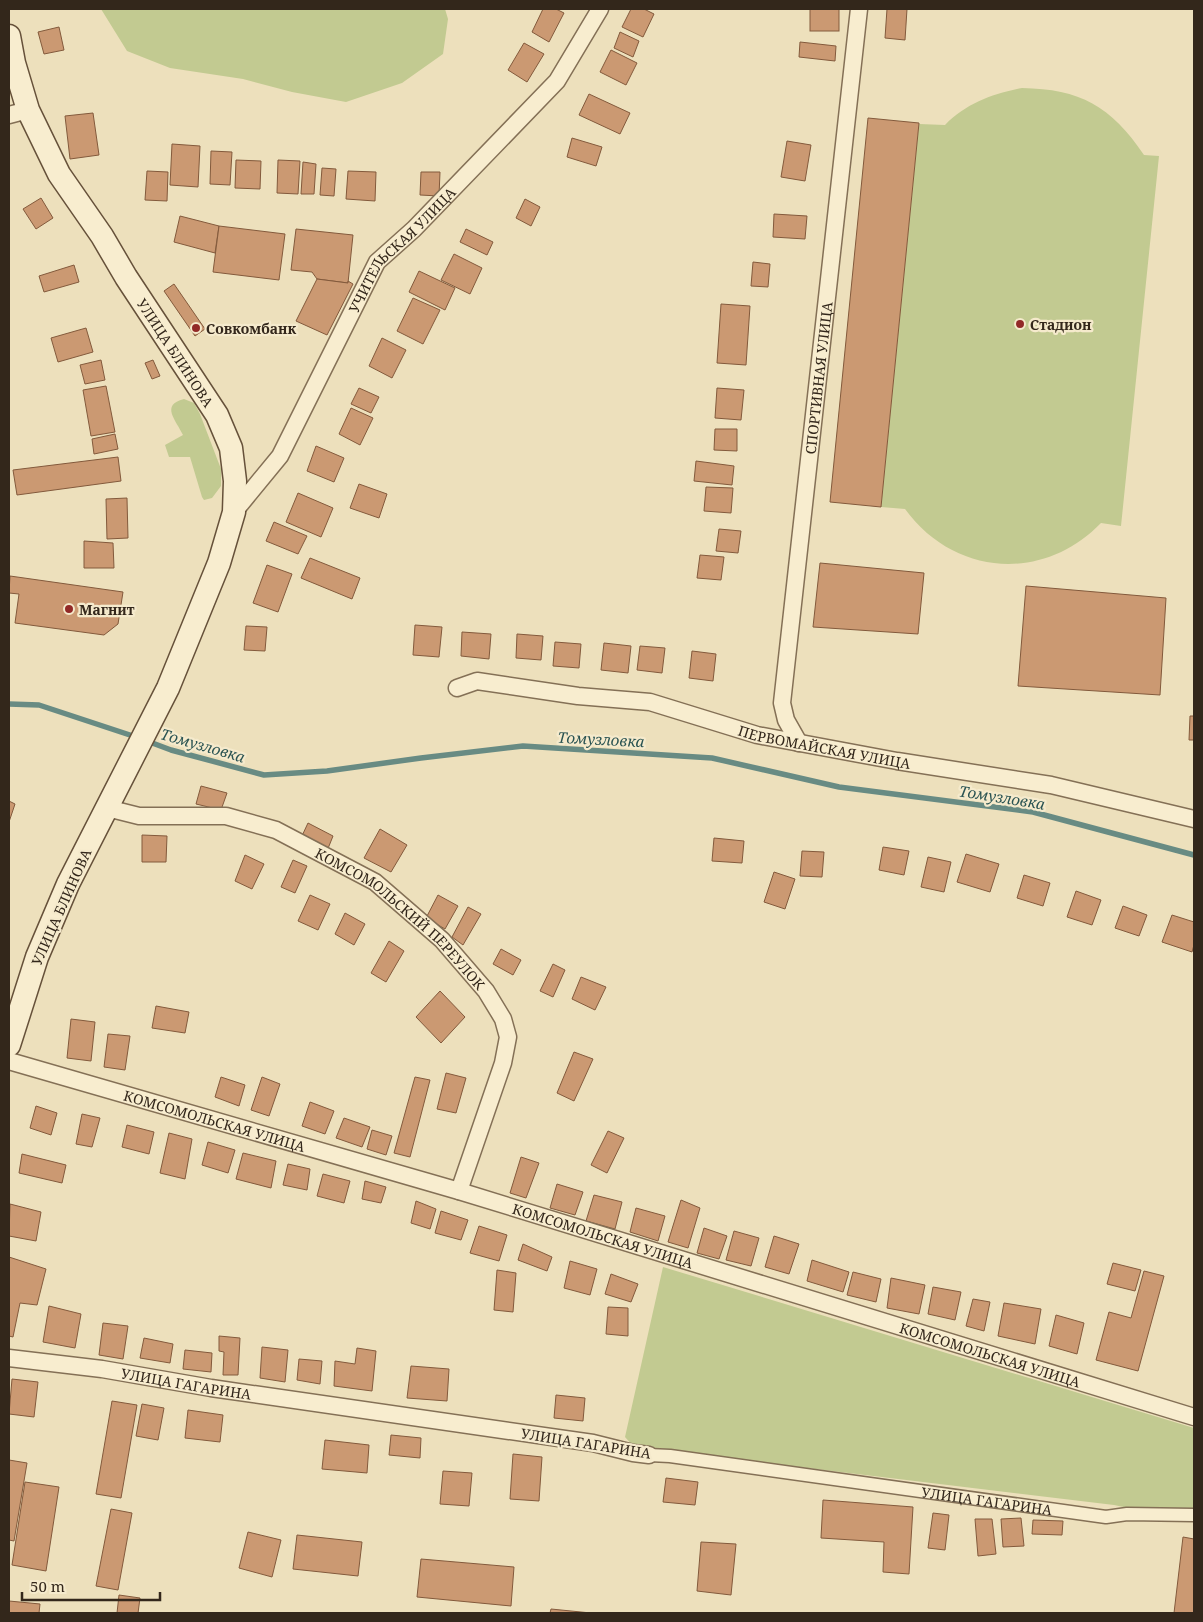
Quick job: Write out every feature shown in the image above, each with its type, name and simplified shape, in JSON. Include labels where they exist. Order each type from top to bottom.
[{"type":"main road","name":"УЛИЦА БЛИНОВА","points":[[9,36],[14,63],[18,113],[102,236],[126,277],[217,415],[231,448],[235,481],[234,512],[219,563],[168,688],[68,884],[37,957],[9,1045]]},
{"type":"street","name":"УЧИТЕЛЬСКАЯ УЛИЦА","points":[[234,512],[280,456],[377,262],[414,229],[557,81],[600,9]]},
{"type":"street","name":"СПОРТИВНАЯ УЛИЦА","points":[[799,743],[786,720],[782,703],[859,9]]},
{"type":"street","name":"ПЕРВОМАЙСКАЯ УЛИЦА","points":[[457,688],[477,681],[578,696],[650,702],[757,735],[897,761],[1051,785],[1194,819]]},
{"type":"street","name":"КОМСОМОЛЬСКИЙ ПЕРЕУЛОК","points":[[107,808],[139,816],[226,816],[276,830],[375,882],[442,940],[486,990],[503,1019],[508,1037],[503,1063],[459,1191]]},
{"type":"street","name":"КОМСОМОЛЬСКАЯ УЛИЦА","points":[[9,1061],[459,1191],[1194,1417]]},
{"type":"street","name":"УЛИЦА ГАГАРИНА","points":[[9,1358],[102,1369],[211,1388],[593,1443],[633,1453],[670,1456],[1106,1517],[1127,1514],[1194,1514]]},
{"type":"green space","points":[[101,9],[445,9],[448,19],[443,54],[402,83],[346,102],[292,92],[243,79],[170,68],[127,51]]},
{"type":"green space","points":[[1022,88],[1061,92],[1092,104],[1119,124],[1144,155],[1159,156],[1121,526],[1101,523],[1078,542],[1053,556],[1026,563],[1000,564],[973,559],[948,548],[925,531],[905,509],[881,507],[919,124],[945,125],[953,117],[981,100]]},
{"type":"green space","points":[[184,399],[194,403],[200,414],[221,469],[221,486],[212,498],[204,500],[190,457],[169,457],[165,445],[183,435],[171,409],[173,405]]},
{"type":"green space","points":[[663,1267],[1194,1428],[1194,1522],[1114,1505],[634,1447],[625,1437]]},
{"type":"building","points":[[543,9],[556,9],[564,13],[549,42],[532,32]]},
{"type":"building","points":[[631,9],[644,9],[654,14],[643,37],[622,27]]},
{"type":"building","points":[[810,9],[839,9],[839,31],[810,31]]},
{"type":"building","points":[[887,9],[907,9],[905,40],[885,38]]},
{"type":"building","points":[[59,27],[64,50],[44,54],[38,32]]},
{"type":"building","points":[[620,32],[639,41],[633,57],[614,48]]},
{"type":"building","points":[[800,42],[836,46],[835,61],[799,57]]},
{"type":"building","points":[[524,43],[544,54],[527,82],[508,70]]},
{"type":"building","points":[[611,50],[637,63],[626,85],[600,72]]},
{"type":"building","points":[[589,94],[630,113],[620,134],[579,115]]},
{"type":"building","points":[[93,113],[99,155],[70,159],[65,116]]},
{"type":"building","points":[[868,118],[919,123],[881,507],[830,502]]},
{"type":"building","points":[[572,138],[602,147],[596,166],[567,157]]},
{"type":"building","points":[[787,141],[811,145],[805,181],[781,177]]},
{"type":"building","points":[[172,144],[200,146],[198,187],[170,185]]},
{"type":"building","points":[[211,151],[232,152],[230,185],[210,184]]},
{"type":"building","points":[[236,160],[261,161],[260,189],[235,188]]},
{"type":"building","points":[[278,160],[300,161],[298,194],[277,193]]},
{"type":"building","points":[[303,162],[316,164],[314,194],[301,194]]},
{"type":"building","points":[[322,168],[336,169],[334,196],[320,195]]},
{"type":"building","points":[[147,171],[168,172],[167,201],[145,200]]},
{"type":"building","points":[[348,171],[376,172],[375,201],[346,199]]},
{"type":"building","points":[[421,172],[440,172],[439,196],[420,195]]},
{"type":"building","points":[[41,198],[53,218],[36,229],[23,209]]},
{"type":"building","points":[[525,199],[540,207],[531,226],[516,218]]},
{"type":"building","points":[[774,214],[807,216],[805,239],[773,237]]},
{"type":"building","points":[[180,216],[219,226],[215,253],[174,242]]},
{"type":"building","points":[[219,226],[285,234],[279,280],[213,272]]},
{"type":"building","points":[[296,229],[353,235],[348,283],[317,279],[312,272],[291,270]]},
{"type":"building","points":[[466,229],[493,242],[487,255],[460,242]]},
{"type":"building","points":[[454,254],[482,268],[470,294],[441,280]]},
{"type":"building","points":[[753,262],[770,264],[768,287],[751,286]]},
{"type":"building","points":[[74,265],[79,282],[44,292],[39,276]]},
{"type":"building","points":[[419,271],[455,288],[445,310],[409,292]]},
{"type":"building","points":[[317,279],[348,283],[348,281],[353,284],[327,335],[296,321]]},
{"type":"building","points":[[174,284],[205,329],[195,336],[164,291]]},
{"type":"building","points":[[413,298],[440,310],[423,344],[397,331]]},
{"type":"building","points":[[721,304],[750,306],[746,365],[717,363]]},
{"type":"building","points":[[86,328],[93,352],[58,362],[51,338]]},
{"type":"building","points":[[382,338],[406,350],[392,378],[369,366]]},
{"type":"building","points":[[101,360],[105,380],[85,384],[80,365]]},
{"type":"building","points":[[153,360],[160,376],[152,379],[145,363]]},
{"type":"building","points":[[106,386],[115,432],[91,436],[83,390]]},
{"type":"building","points":[[359,388],[379,397],[371,413],[351,404]]},
{"type":"building","points":[[717,388],[744,390],[741,420],[715,418]]},
{"type":"building","points":[[351,408],[373,418],[360,445],[339,434]]},
{"type":"building","points":[[715,429],[737,429],[737,451],[714,450]]},
{"type":"building","points":[[115,434],[118,449],[94,454],[92,439]]},
{"type":"building","points":[[316,446],[344,458],[334,482],[307,471]]},
{"type":"building","points":[[118,457],[121,481],[17,495],[13,470]]},
{"type":"building","points":[[696,461],[734,466],[732,485],[694,481]]},
{"type":"building","points":[[359,484],[387,494],[379,518],[350,508]]},
{"type":"building","points":[[706,487],[733,488],[731,513],[704,511]]},
{"type":"building","points":[[298,493],[333,508],[321,537],[286,522]]},
{"type":"building","points":[[127,498],[128,538],[107,539],[106,499]]},
{"type":"building","points":[[274,522],[307,536],[298,554],[266,541]]},
{"type":"building","points":[[719,529],[741,531],[738,553],[716,551]]},
{"type":"building","points":[[84,541],[113,543],[114,568],[84,568]]},
{"type":"building","points":[[700,555],[724,557],[721,580],[697,578]]},
{"type":"building","points":[[310,558],[360,578],[352,599],[301,578]]},
{"type":"building","points":[[820,563],[924,573],[918,634],[813,627]]},
{"type":"building","points":[[267,565],[292,574],[278,612],[253,603]]},
{"type":"building","name":"Магнит","points":[[10,576],[123,592],[118,624],[104,635],[15,623],[19,594],[9,593]]},
{"type":"building","points":[[1026,586],[1166,598],[1160,695],[1018,686]]},
{"type":"building","points":[[415,625],[442,627],[439,657],[413,655]]},
{"type":"building","points":[[246,626],[267,627],[265,651],[244,650]]},
{"type":"building","points":[[462,632],[491,634],[489,659],[461,656]]},
{"type":"building","points":[[517,634],[543,636],[541,660],[516,658]]},
{"type":"building","points":[[555,642],[581,644],[579,668],[553,666]]},
{"type":"building","points":[[604,643],[631,646],[628,673],[601,670]]},
{"type":"building","points":[[640,646],[665,648],[662,673],[637,670]]},
{"type":"building","points":[[692,651],[716,654],[713,681],[689,678]]},
{"type":"building","points":[[1190,716],[1194,716],[1194,740],[1189,740]]},
{"type":"building","points":[[201,786],[227,793],[221,810],[196,804]]},
{"type":"building","points":[[9,801],[15,804],[9,822]]},
{"type":"building","points":[[308,823],[333,836],[327,851],[301,838]]},
{"type":"building","points":[[380,829],[407,845],[391,872],[364,858]]},
{"type":"building","points":[[142,835],[167,836],[166,862],[142,862]]},
{"type":"building","points":[[714,838],[744,841],[742,863],[712,861]]},
{"type":"building","points":[[883,847],[909,851],[904,875],[879,870]]},
{"type":"building","points":[[802,851],[824,852],[822,877],[800,876]]},
{"type":"building","points":[[966,854],[999,864],[990,892],[957,882]]},
{"type":"building","points":[[245,855],[264,864],[252,889],[235,881]]},
{"type":"building","points":[[928,857],[951,862],[944,892],[921,887]]},
{"type":"building","points":[[293,860],[307,866],[295,893],[281,887]]},
{"type":"building","points":[[774,872],[795,879],[785,909],[764,902]]},
{"type":"building","points":[[1024,875],[1050,883],[1043,906],[1017,898]]},
{"type":"building","points":[[1076,891],[1101,900],[1092,925],[1067,917]]},
{"type":"building","points":[[310,895],[330,904],[318,930],[298,921]]},
{"type":"building","points":[[438,895],[458,906],[445,929],[426,918]]},
{"type":"building","points":[[1123,906],[1147,915],[1139,936],[1115,928]]},
{"type":"building","points":[[468,907],[481,914],[463,945],[452,937]]},
{"type":"building","points":[[345,913],[365,924],[354,945],[335,934]]},
{"type":"building","points":[[1172,915],[1194,922],[1194,945],[1192,952],[1162,942]]},
{"type":"building","points":[[389,941],[404,951],[386,982],[371,973]]},
{"type":"building","points":[[501,949],[521,960],[513,975],[493,964]]},
{"type":"building","points":[[553,964],[565,970],[553,997],[540,991]]},
{"type":"building","points":[[581,977],[606,987],[595,1010],[572,999]]},
{"type":"building","points":[[440,991],[465,1017],[441,1043],[416,1017]]},
{"type":"building","points":[[156,1006],[189,1012],[185,1033],[152,1028]]},
{"type":"building","points":[[71,1019],[95,1022],[91,1061],[67,1058]]},
{"type":"building","points":[[108,1034],[130,1036],[125,1070],[104,1067]]},
{"type":"building","points":[[574,1052],[593,1059],[574,1101],[557,1093]]},
{"type":"building","points":[[446,1073],[466,1078],[456,1113],[437,1109]]},
{"type":"building","points":[[221,1077],[245,1085],[239,1106],[215,1097]]},
{"type":"building","points":[[262,1077],[280,1084],[269,1116],[251,1110]]},
{"type":"building","points":[[415,1077],[430,1080],[410,1157],[394,1153]]},
{"type":"building","points":[[310,1102],[334,1111],[325,1134],[302,1126]]},
{"type":"building","points":[[36,1106],[57,1113],[51,1135],[30,1128]]},
{"type":"building","points":[[82,1114],[100,1118],[92,1147],[76,1144]]},
{"type":"building","points":[[344,1118],[370,1127],[362,1147],[336,1138]]},
{"type":"building","points":[[127,1125],[154,1132],[149,1154],[122,1147]]},
{"type":"building","points":[[372,1130],[392,1136],[386,1155],[367,1149]]},
{"type":"building","points":[[608,1131],[624,1138],[607,1173],[591,1165]]},
{"type":"building","points":[[169,1133],[192,1139],[185,1179],[160,1173]]},
{"type":"building","points":[[208,1142],[235,1150],[228,1173],[202,1165]]},
{"type":"building","points":[[243,1153],[276,1161],[271,1188],[236,1179]]},
{"type":"building","points":[[22,1154],[66,1165],[62,1183],[19,1173]]},
{"type":"building","points":[[521,1157],[539,1163],[526,1198],[510,1193]]},
{"type":"building","points":[[288,1164],[310,1169],[307,1190],[283,1185]]},
{"type":"building","points":[[323,1174],[350,1181],[344,1203],[317,1196]]},
{"type":"building","points":[[365,1181],[386,1187],[381,1203],[362,1199]]},
{"type":"building","points":[[557,1184],[583,1192],[575,1215],[550,1208]]},
{"type":"building","points":[[594,1195],[622,1202],[615,1229],[586,1221]]},
{"type":"building","points":[[681,1200],[700,1208],[688,1248],[668,1242]]},
{"type":"building","points":[[416,1201],[436,1209],[430,1229],[411,1223]]},
{"type":"building","points":[[10,1204],[41,1212],[36,1241],[9,1236]]},
{"type":"building","points":[[636,1208],[665,1216],[658,1241],[630,1232]]},
{"type":"building","points":[[441,1211],[468,1220],[461,1240],[435,1233]]},
{"type":"building","points":[[479,1226],[507,1235],[499,1261],[470,1253]]},
{"type":"building","points":[[704,1228],[727,1236],[719,1259],[697,1253]]},
{"type":"building","points":[[734,1231],[759,1238],[751,1266],[726,1260]]},
{"type":"building","points":[[774,1236],[799,1244],[789,1274],[765,1267]]},
{"type":"building","points":[[523,1244],[552,1257],[547,1271],[518,1260]]},
{"type":"building","points":[[9,1257],[46,1269],[37,1305],[20,1303],[13,1337],[9,1336]]},
{"type":"building","points":[[812,1260],[849,1272],[843,1292],[807,1281]]},
{"type":"building","points":[[570,1261],[597,1269],[590,1295],[564,1288]]},
{"type":"building","points":[[1113,1263],[1141,1270],[1135,1291],[1107,1284]]},
{"type":"building","points":[[497,1270],[516,1273],[513,1312],[494,1310]]},
{"type":"building","points":[[1144,1271],[1164,1276],[1138,1371],[1096,1360],[1109,1312],[1131,1318]]},
{"type":"building","points":[[853,1272],[881,1279],[876,1302],[847,1295]]},
{"type":"building","points":[[611,1274],[638,1284],[631,1302],[605,1294]]},
{"type":"building","points":[[891,1278],[925,1285],[919,1314],[887,1308]]},
{"type":"building","points":[[933,1287],[961,1292],[955,1320],[928,1314]]},
{"type":"building","points":[[973,1299],[990,1302],[984,1331],[966,1326]]},
{"type":"building","points":[[1004,1303],[1041,1309],[1035,1344],[998,1336]]},
{"type":"building","points":[[49,1306],[81,1314],[75,1348],[43,1342]]},
{"type":"building","points":[[608,1307],[628,1308],[628,1336],[606,1334]]},
{"type":"building","points":[[1056,1315],[1084,1323],[1077,1354],[1049,1346]]},
{"type":"building","points":[[103,1323],[128,1326],[123,1359],[99,1355]]},
{"type":"building","points":[[219,1336],[240,1338],[238,1375],[223,1375],[224,1352],[219,1351]]},
{"type":"building","points":[[144,1338],[173,1344],[170,1363],[140,1358]]},
{"type":"building","points":[[262,1347],[288,1350],[285,1382],[260,1378]]},
{"type":"building","points":[[357,1348],[376,1351],[372,1391],[334,1386],[335,1361],[355,1364]]},
{"type":"building","points":[[185,1350],[212,1353],[211,1372],[183,1369]]},
{"type":"building","points":[[299,1359],[322,1361],[320,1384],[297,1380]]},
{"type":"building","points":[[411,1366],[449,1369],[447,1401],[407,1398]]},
{"type":"building","points":[[12,1379],[38,1382],[34,1417],[9,1414]]},
{"type":"building","points":[[556,1395],[585,1398],[583,1421],[554,1418]]},
{"type":"building","points":[[112,1401],[137,1405],[121,1498],[96,1494]]},
{"type":"building","points":[[142,1404],[164,1408],[158,1440],[136,1436]]},
{"type":"building","points":[[188,1410],[223,1415],[220,1442],[185,1438]]},
{"type":"building","points":[[391,1435],[421,1438],[420,1458],[389,1455]]},
{"type":"building","points":[[325,1440],[369,1445],[367,1473],[322,1469]]},
{"type":"building","points":[[513,1454],[542,1457],[539,1501],[510,1499]]},
{"type":"building","points":[[9,1460],[27,1463],[14,1541],[9,1540]]},
{"type":"building","points":[[443,1471],[472,1473],[469,1506],[440,1504]]},
{"type":"building","points":[[666,1478],[698,1482],[695,1505],[663,1502]]},
{"type":"building","points":[[25,1482],[59,1487],[46,1571],[12,1565]]},
{"type":"building","points":[[823,1500],[913,1507],[909,1574],[883,1572],[884,1542],[821,1538]]},
{"type":"building","points":[[111,1509],[132,1513],[118,1590],[96,1586]]},
{"type":"building","points":[[933,1513],[949,1515],[945,1550],[928,1548]]},
{"type":"building","points":[[1021,1518],[1024,1546],[1003,1547],[1001,1519]]},
{"type":"building","points":[[975,1519],[992,1519],[996,1554],[978,1556]]},
{"type":"building","points":[[1033,1520],[1063,1521],[1062,1535],[1032,1534]]},
{"type":"building","points":[[248,1532],[281,1540],[272,1577],[239,1568]]},
{"type":"building","points":[[297,1535],[362,1542],[358,1576],[293,1569]]},
{"type":"building","points":[[1183,1537],[1194,1539],[1194,1613],[1174,1613]]},
{"type":"building","points":[[701,1542],[736,1544],[731,1595],[697,1591]]},
{"type":"building","points":[[421,1559],[514,1567],[511,1606],[417,1597]]},
{"type":"building","points":[[119,1595],[140,1598],[138,1613],[117,1613]]},
{"type":"building","points":[[9,1601],[40,1604],[39,1613],[9,1613]]},
{"type":"building","points":[[551,1609],[591,1613],[550,1613]]},
{"type":"waterway","name":"Томузловка","points":[[9,704],[39,705],[136,737]]},
{"type":"waterway","name":"Томузловка","points":[[147,741],[171,750],[264,775],[327,771],[523,746],[712,758],[839,787],[1033,812],[1194,855]]},
{"type":"place","name":"Стадион","points":[[1020,324]]},
{"type":"place","name":"Совкомбанк","points":[[196,328]]},
{"type":"place","name":"Магнит","points":[[69,609]]}]
